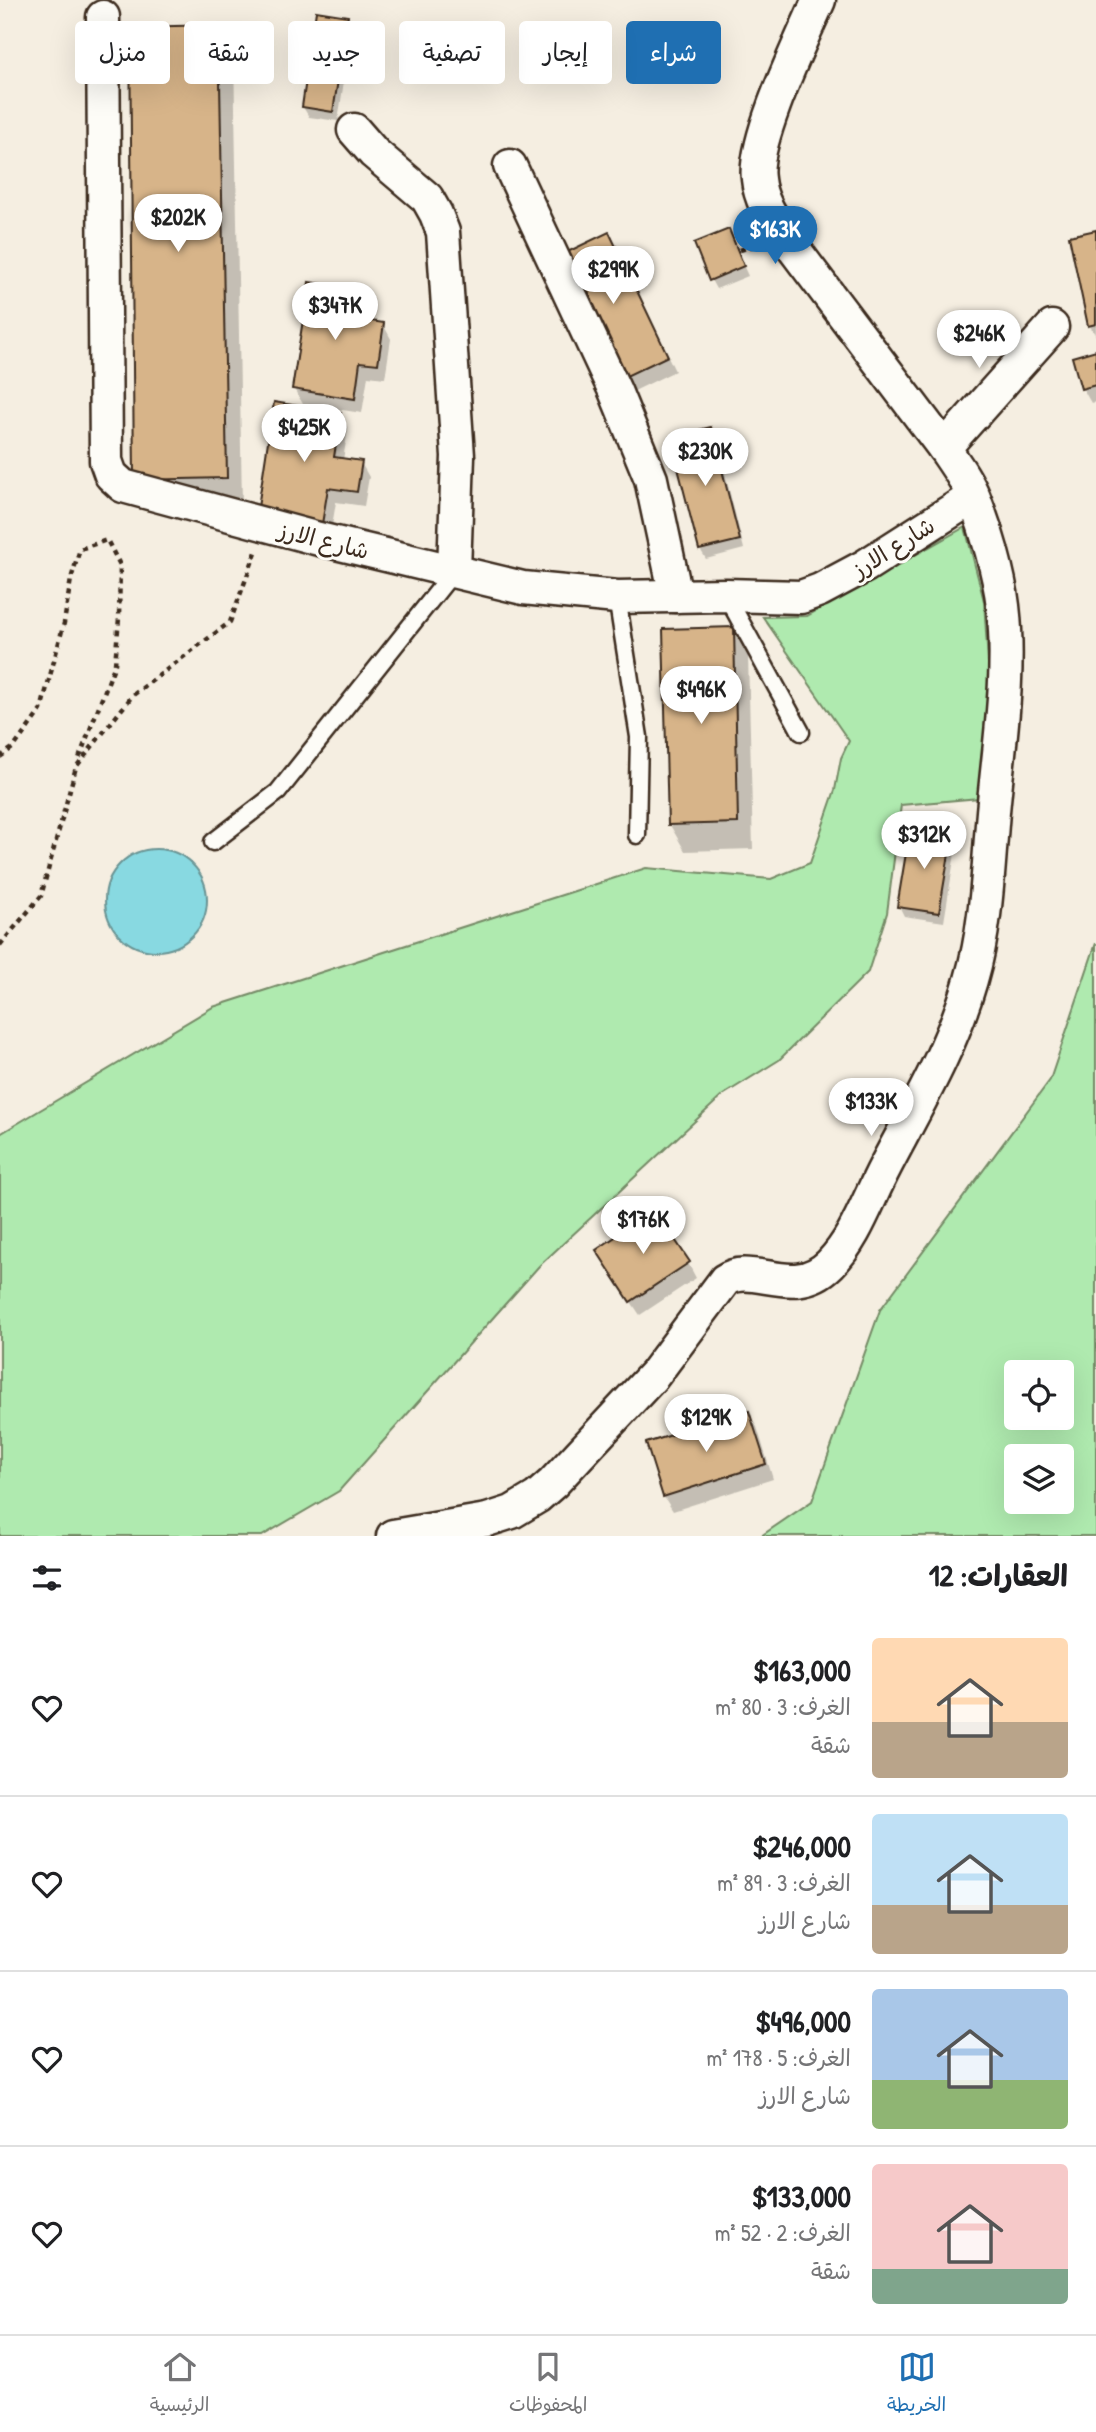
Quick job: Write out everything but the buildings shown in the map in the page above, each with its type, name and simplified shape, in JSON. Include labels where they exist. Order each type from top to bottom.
[{"type":"street","points":[[393,1536],[475,1523],[512,1512],[531,1502],[553,1483],[654,1375],[725,1280],[741,1275],[791,1281],[814,1275],[828,1267],[856,1226],[919,1106],[956,1028],[971,981],[985,917],[1004,674],[1003,605],[974,497],[944,448],[782,233],[762,200],[757,178],[757,155],[819,0]]},
{"type":"street","name":"شارع الارز","points":[[103,17],[106,461],[111,475],[123,486],[267,525],[523,588],[617,597],[726,594],[801,597],[820,590],[864,566],[974,497]]},
{"type":"street","points":[[354,130],[374,153],[427,198],[443,232],[458,456],[454,571]]},
{"type":"street","points":[[510,166],[615,391],[650,479],[676,596]]},
{"type":"street","points":[[944,448],[1052,327]]},
{"type":"lane","points":[[213,842],[278,792],[454,571]]},
{"type":"lane","points":[[726,594],[801,732]]},
{"type":"lane","points":[[617,597],[639,737],[637,835]]},
{"type":"path","points":[[76,767],[133,695],[230,622],[267,525]]},
{"type":"path","points":[[0,757],[14,747],[41,710],[80,549],[107,540],[120,565],[115,664],[76,767],[41,896],[0,945]]},
{"type":"green space","points":[[965,527],[984,601],[989,679],[979,798],[901,805],[887,913],[868,972],[779,1060],[723,1095],[539,1266],[339,1491],[262,1536],[0,1536],[0,1134],[213,1007],[646,868],[771,879],[810,863],[835,790],[841,758],[849,741],[763,617],[807,616]]},
{"type":"green space","points":[[1096,943],[1096,1536],[761,1536],[812,1501],[880,1310],[1050,1080]]},
{"type":"water","points":[[156,849],[175,853],[192,864],[203,881],[207,900],[203,919],[192,936],[175,947],[156,951],[137,947],[120,936],[109,919],[105,900],[109,881],[120,864],[137,853]]}]
